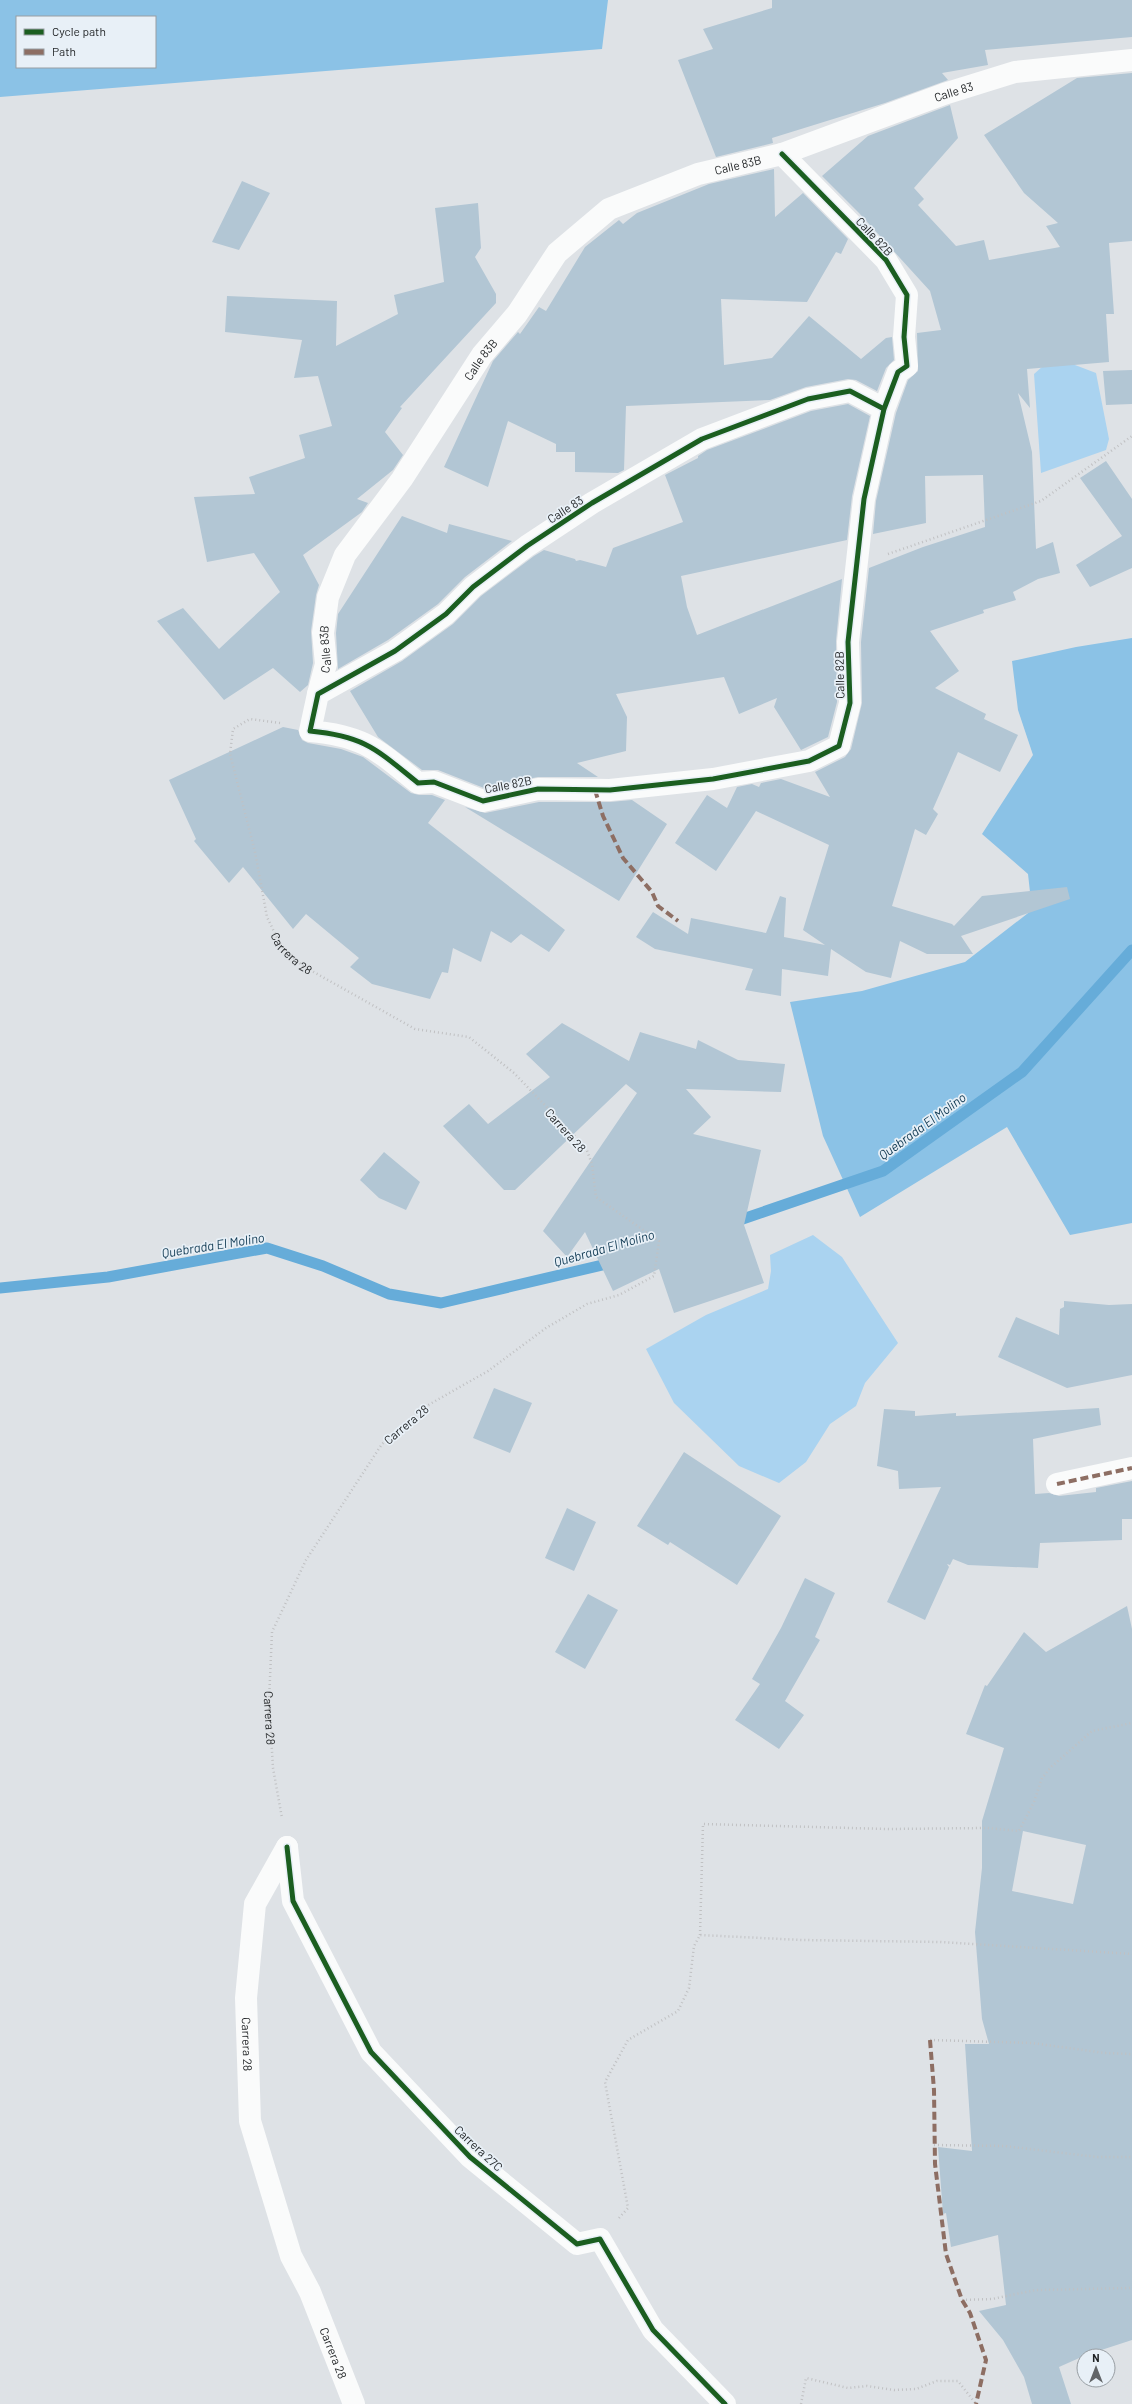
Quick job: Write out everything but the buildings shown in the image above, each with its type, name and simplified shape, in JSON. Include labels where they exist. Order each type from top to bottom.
[{"type":"street","name":"Calle 83","points":[[782,154],[944,94],[1015,72],[1132,60]]},
{"type":"street","name":"Calle 82B","points":[[310,730],[336,733],[356,738],[376,749],[418,783],[434,782],[483,801],[538,789],[610,790],[713,779],[809,761],[839,746],[850,703],[848,642],[864,499],[884,409],[898,372],[907,366],[904,336],[907,295],[886,260],[782,154]]},
{"type":"street","name":"Calle 83B","points":[[318,694],[326,664],[323,633],[328,597],[346,555],[402,479],[482,355],[516,314],[557,252],[609,209],[698,174],[782,154]]},
{"type":"street","name":"Calle 83","points":[[318,694],[395,651],[446,614],[473,587],[527,546],[592,503],[702,439],[808,399],[850,391],[884,409]]},
{"type":"street","points":[[310,730],[318,694]]},
{"type":"street","points":[[1057,1484],[1132,1468]]},
{"type":"street","name":"Carrera 27C","points":[[287,1846],[293,1901],[371,2052],[470,2157],[576,2244],[600,2239]]},
{"type":"street","name":"Carrera 28","points":[[287,1846],[256,1904],[246,1998],[250,2121],[291,2256],[310,2292],[354,2404]]},
{"type":"street","points":[[600,2239],[653,2330],[725,2404]]},
{"type":"path","points":[[855,570],[899,549],[1041,501],[1132,436]]},
{"type":"path","points":[[600,2239],[628,2208],[605,2082],[628,2040],[678,2011],[689,1988],[694,1946],[700,1935],[703,1824],[888,1829],[987,1828],[1019,1831],[1034,1802],[1042,1778],[1051,1767],[1092,1731],[1132,1723]]},
{"type":"path","points":[[700,1935],[802,1940],[940,1942],[1132,1954]]},
{"type":"path","points":[[930,2040],[1032,2043],[1105,2053],[1132,2054]]},
{"type":"path","points":[[934,2145],[1004,2146],[1097,2157],[1132,2157]]},
{"type":"path","points":[[962,2300],[992,2299],[1036,2290],[1132,2288]]},
{"type":"path","points":[[801,2404],[806,2378],[848,2388],[867,2386],[894,2390],[916,2389],[937,2382],[958,2381],[976,2404]]},
{"type":"shaded area","points":[[0,0],[608,0],[602,49],[0,97]]},
{"type":"shaded area","points":[[1060,351],[1075,365],[1096,373],[1109,439],[1106,450],[1041,473],[1034,374]]},
{"type":"shaded area","points":[[1132,638],[1132,1223],[1070,1235],[1007,1127],[860,1217],[823,1136],[790,1002],[862,991],[965,962],[1032,910],[1028,874],[982,834],[1033,755],[1018,710],[1012,661],[1076,647]]},
{"type":"shaded area","points":[[813,1235],[842,1257],[898,1343],[865,1383],[856,1406],[830,1424],[806,1462],[779,1483],[739,1466],[674,1403],[646,1349],[706,1315],[768,1289],[771,1271],[770,1255]]},
{"type":"waterway","name":"Quebrada El Molino","points":[[731,1223],[883,1171],[1022,1072],[1132,950]]},
{"type":"waterway","name":"Quebrada El Molino","points":[[0,1288],[108,1277],[267,1248],[323,1266],[389,1294],[441,1303],[615,1262]]},
{"type":"marked path","points":[[595,790],[603,816],[623,858],[652,892],[658,906],[678,921]]},
{"type":"marked path","points":[[1057,1484],[1132,1468]]},
{"type":"marked path","points":[[930,2040],[934,2090],[935,2164],[946,2254],[962,2300],[970,2313],[986,2360],[976,2404]]},
{"type":"cycle path","points":[[782,154],[886,260],[907,295],[904,337],[907,366],[898,372],[884,409],[864,499],[848,642],[850,703],[839,746],[809,761],[713,779],[610,790],[538,789],[483,801],[434,782],[418,783],[380,753],[358,741],[329,733],[310,731],[318,694],[395,651],[446,614],[473,587],[527,546],[592,503],[702,439],[808,399],[850,391],[884,409]]},
{"type":"cycle path","points":[[287,1847],[293,1901],[371,2052],[470,2157],[577,2244],[600,2239],[653,2330],[725,2404]]}]
